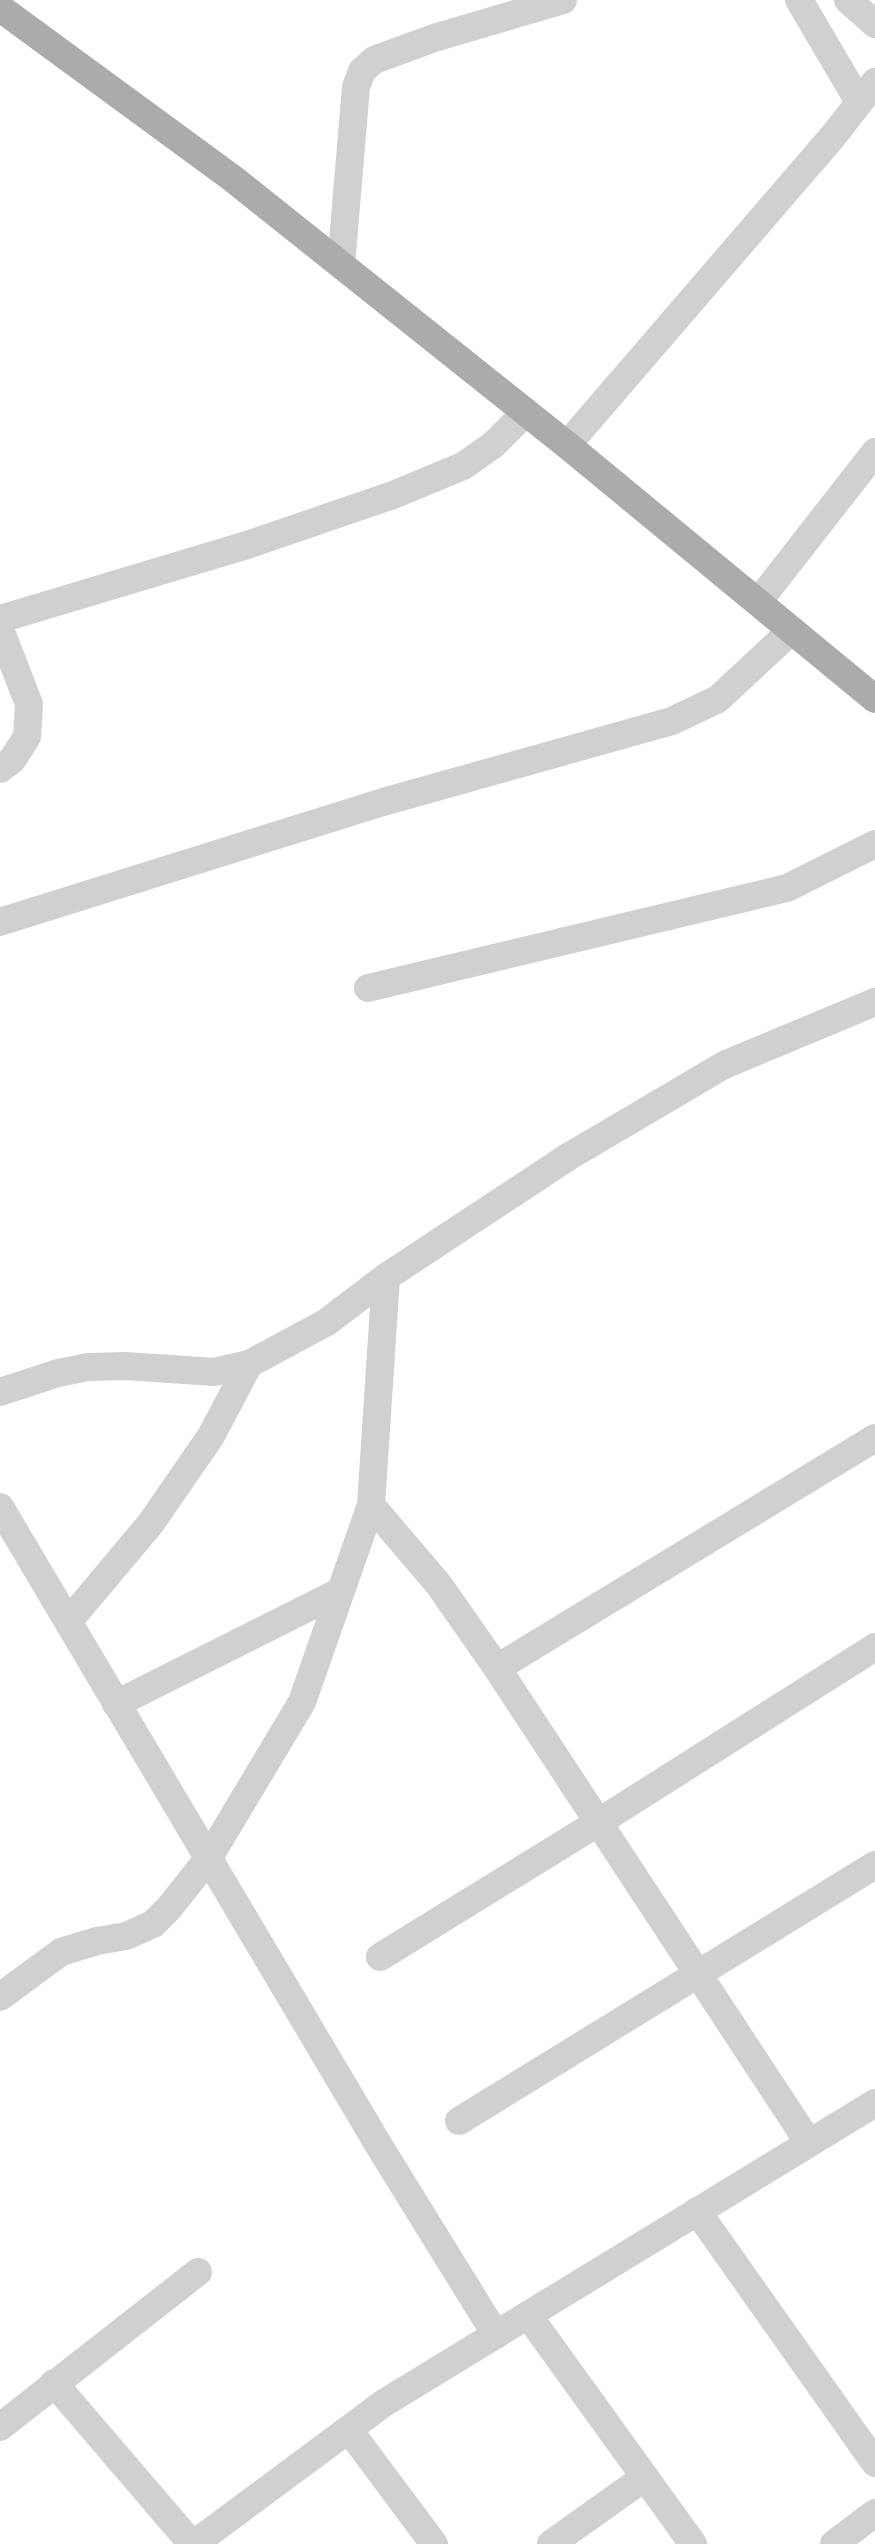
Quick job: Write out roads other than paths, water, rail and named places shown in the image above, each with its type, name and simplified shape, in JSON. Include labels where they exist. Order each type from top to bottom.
[{"type":"main road","points":[[0,8],[232,178],[341,264],[567,445],[875,699]]},
{"type":"street","points":[[341,264],[356,87],[362,71],[374,60],[434,38],[562,0]]},
{"type":"street","points":[[567,445],[834,135],[867,92],[799,0]]},
{"type":"street","points":[[848,0],[875,24]]},
{"type":"street","points":[[0,619],[247,545],[393,495],[463,466],[493,445],[526,412]]},
{"type":"street","points":[[758,602],[875,452]]},
{"type":"street","points":[[0,629],[29,704],[27,737],[12,760],[0,769]]},
{"type":"street","points":[[0,922],[384,802],[672,721],[718,698],[792,630]]},
{"type":"street","points":[[368,988],[787,888],[875,844]]},
{"type":"street","points":[[0,1392],[58,1373],[88,1367],[126,1366],[214,1372],[249,1364],[327,1322],[386,1277],[568,1157],[724,1065],[875,1002]]},
{"type":"street","points":[[0,1997],[61,1952],[97,1941],[126,1936],[153,1924],[169,1908],[208,1860],[302,1702],[371,1506],[386,1277]]},
{"type":"street","points":[[68,1622],[151,1523],[210,1436],[249,1364]]},
{"type":"street","points":[[497,1668],[875,1438]]},
{"type":"street","points":[[371,1506],[439,1585],[497,1668],[600,1822],[809,2143]]},
{"type":"street","points":[[0,1507],[208,1860],[496,2335]]},
{"type":"street","points":[[116,1704],[341,1591]]},
{"type":"street","points":[[380,1957],[600,1822],[875,1647]]},
{"type":"street","points":[[459,2121],[875,1865]]},
{"type":"street","points":[[54,2383],[193,2544],[384,2403],[875,2103]]},
{"type":"street","points":[[697,2211],[875,2463]]},
{"type":"street","points":[[0,2427],[198,2272]]},
{"type":"street","points":[[528,2315],[693,2544]]},
{"type":"street","points":[[349,2430],[434,2544]]},
{"type":"street","points":[[551,2544],[645,2477]]},
{"type":"street","points":[[834,2544],[875,2513]]}]
